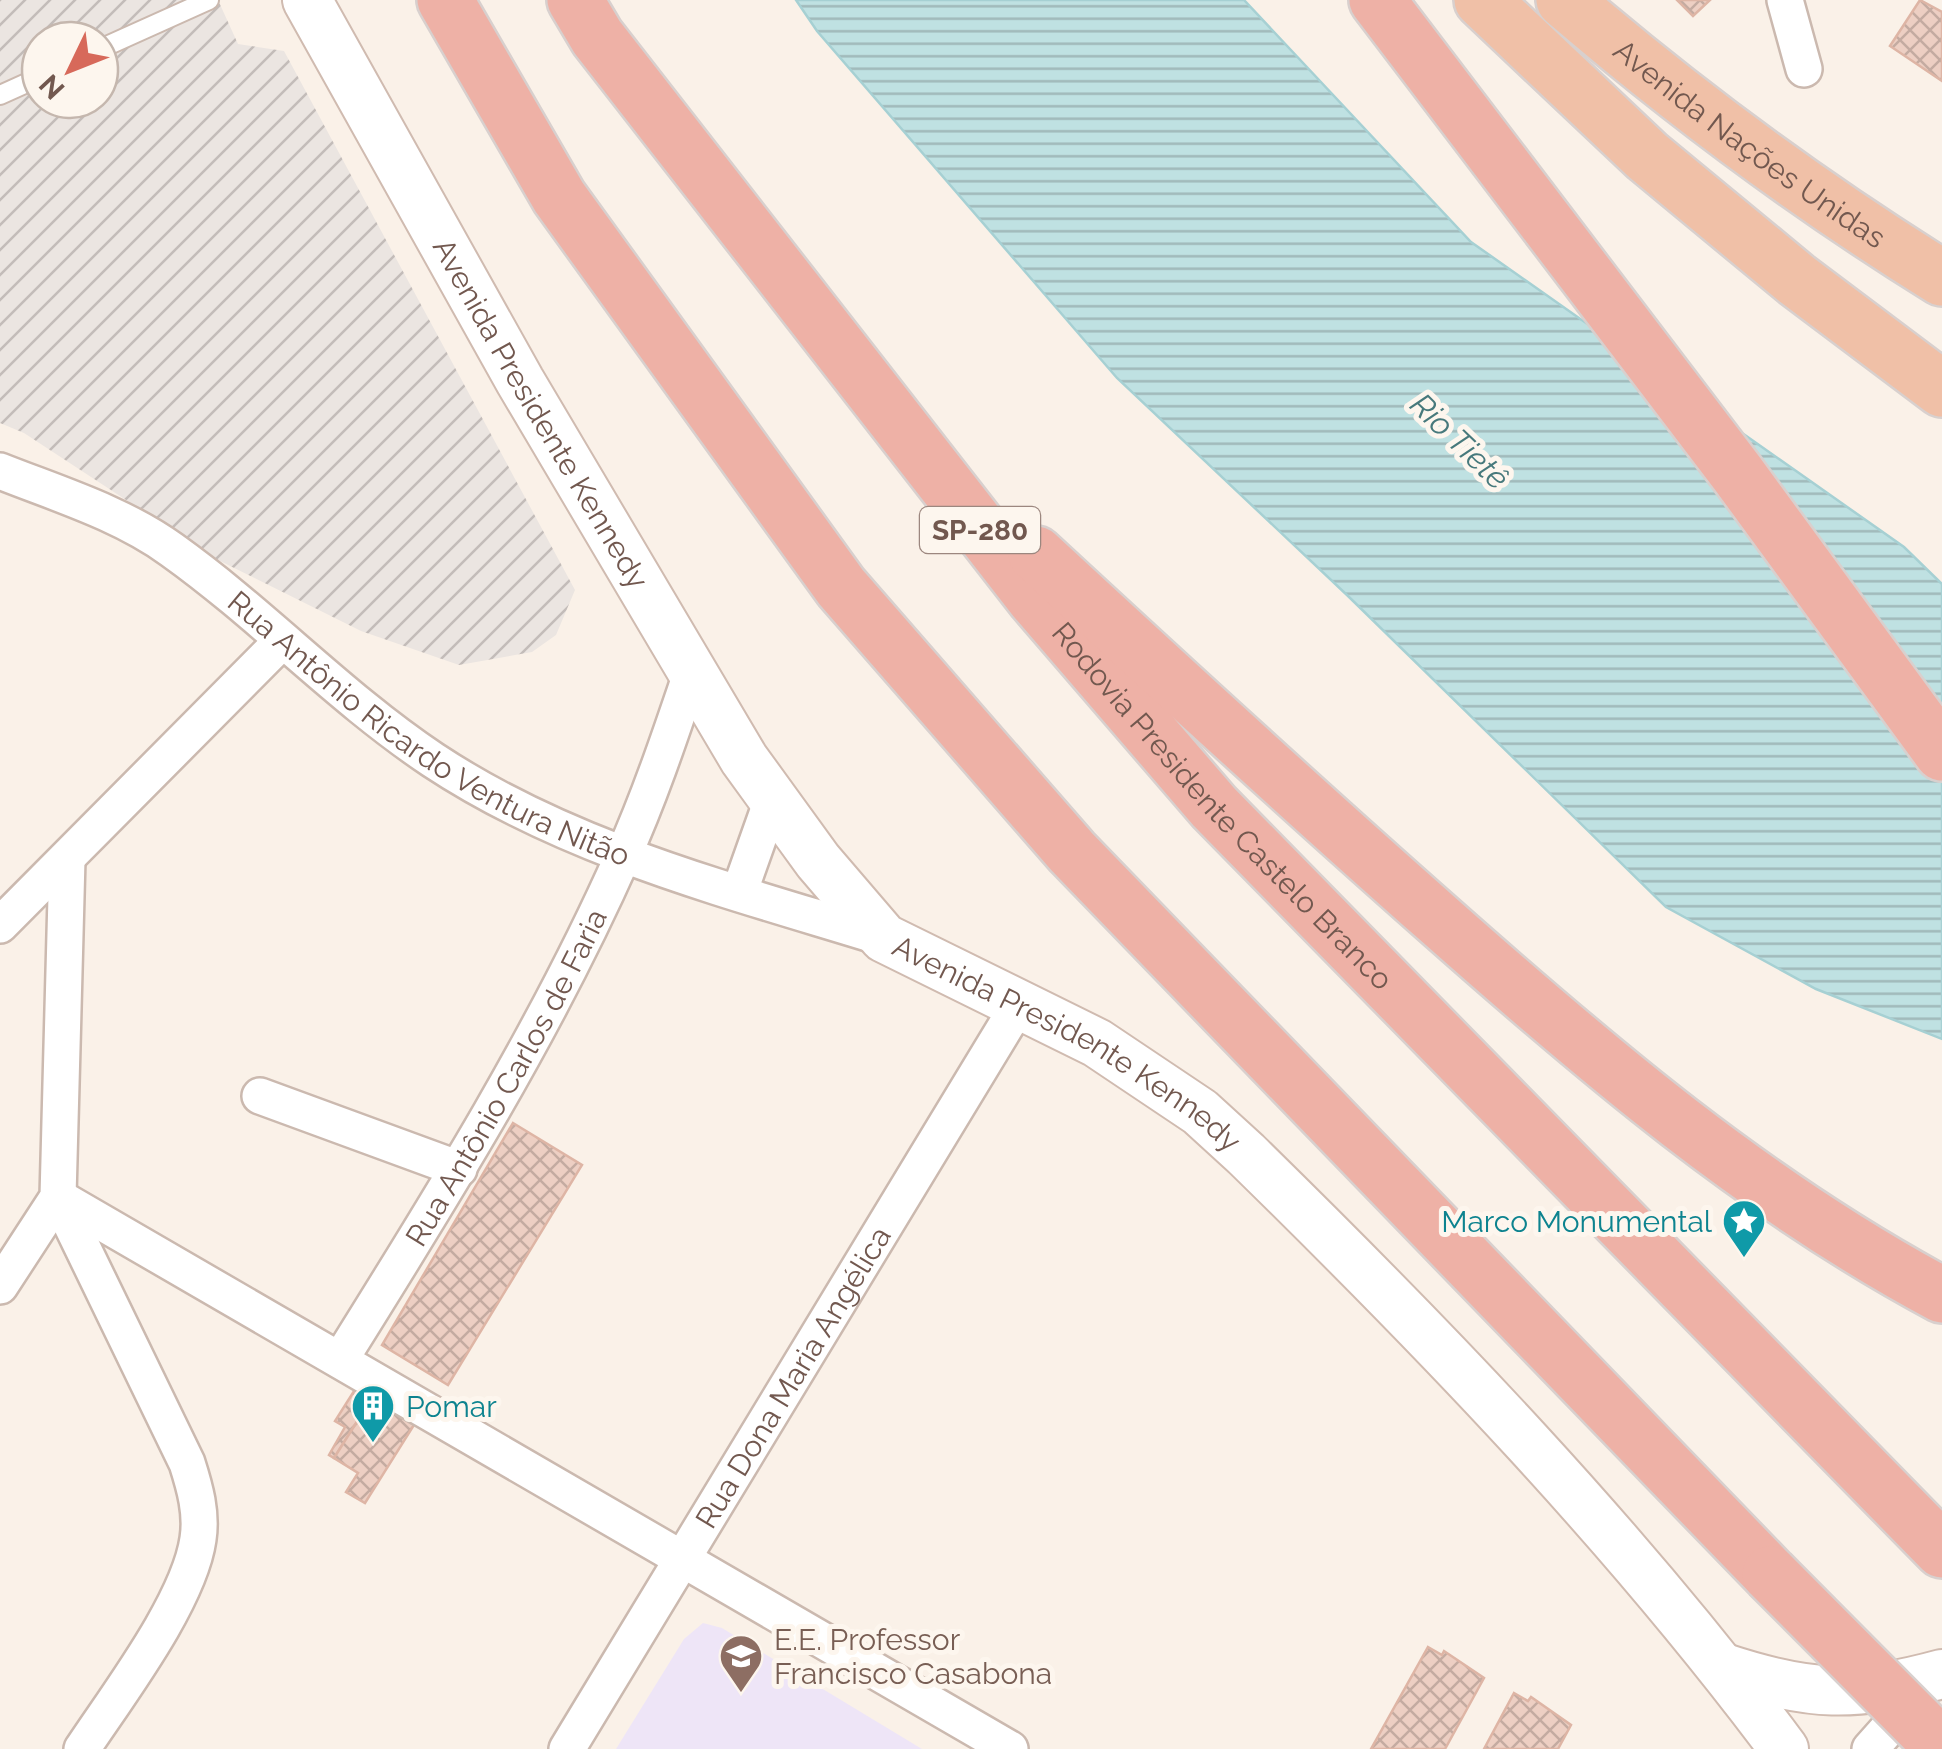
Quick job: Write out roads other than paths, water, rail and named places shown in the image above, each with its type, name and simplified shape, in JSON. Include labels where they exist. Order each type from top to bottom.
[{"type":"highway","name":"Rodovia Presidente Castelo Branco","points":[[575,0],[597,37],[1034,599],[1214,807],[1942,1550]]},
{"type":"highway","points":[[1378,0],[1737,473],[1942,754]]},
{"type":"highway","points":[[1482,0],[1647,156],[1797,280],[1942,389]]},
{"type":"highway","name":"Avenida Nações Unidas","points":[[1564,0],[1662,84],[1852,222],[1942,278]]},
{"type":"highway","points":[[444,2],[558,197],[841,586],[1072,852],[1770,1574],[1942,1746]]},
{"type":"highway","points":[[898,426],[1289,788],[1622,1079],[1794,1208],[1942,1295]]},
{"type":"main road","name":"Avenida Presidente Kennedy","points":[[306,0],[501,348],[692,671],[772,800],[884,938],[1097,1043],[1165,1086],[1246,1154],[1518,1435],[1724,1668],[1784,1749]]},
{"type":"main road","points":[[1724,1668],[1803,1691],[1846,1692],[1938,1675]]},
{"type":"street","points":[[1785,0],[1804,68]]},
{"type":"street","name":"Rua Antônio Ricardo Ventura Nitão","points":[[0,472],[94,508],[148,536],[432,760],[510,804],[623,857],[884,938]]},
{"type":"street","points":[[0,925],[282,641]]},
{"type":"street","name":"Rua Antônio Carlos de Faria","points":[[340,1360],[459,1168],[554,996],[623,857],[692,671]]},
{"type":"street","points":[[739,893],[772,800]]},
{"type":"street","points":[[67,859],[58,1197],[187,1463],[197,1496],[198,1538],[171,1606],[82,1749]]},
{"type":"street","name":"Rua Dona Maria Angélica","points":[[567,1749],[1018,1006]]},
{"type":"street","points":[[260,1096],[459,1168]]},
{"type":"street","points":[[58,1197],[1010,1749]]},
{"type":"street","points":[[0,1286],[58,1197]]},
{"type":"street","points":[[100,1283],[109,1257],[127,1248],[146,1248]]},
{"type":"street","points":[[1870,1749],[1938,1675]]},
{"type":"lane","points":[[120,41],[209,0]]},
{"type":"water","name":"Rio Tietê","points":[[796,0],[1244,0],[1471,242],[1904,547],[1942,584],[1942,1039],[1816,989],[1666,907],[1348,596],[1117,378],[817,31]]},
{"type":"place","name":"Marco Monumental","points":[[1744,1259]]},
{"type":"place","name":"Pomar","points":[[373,1444]]},
{"type":"place","name":"E.E. Professor Francisco Casabona","points":[[741,1694]]}]
